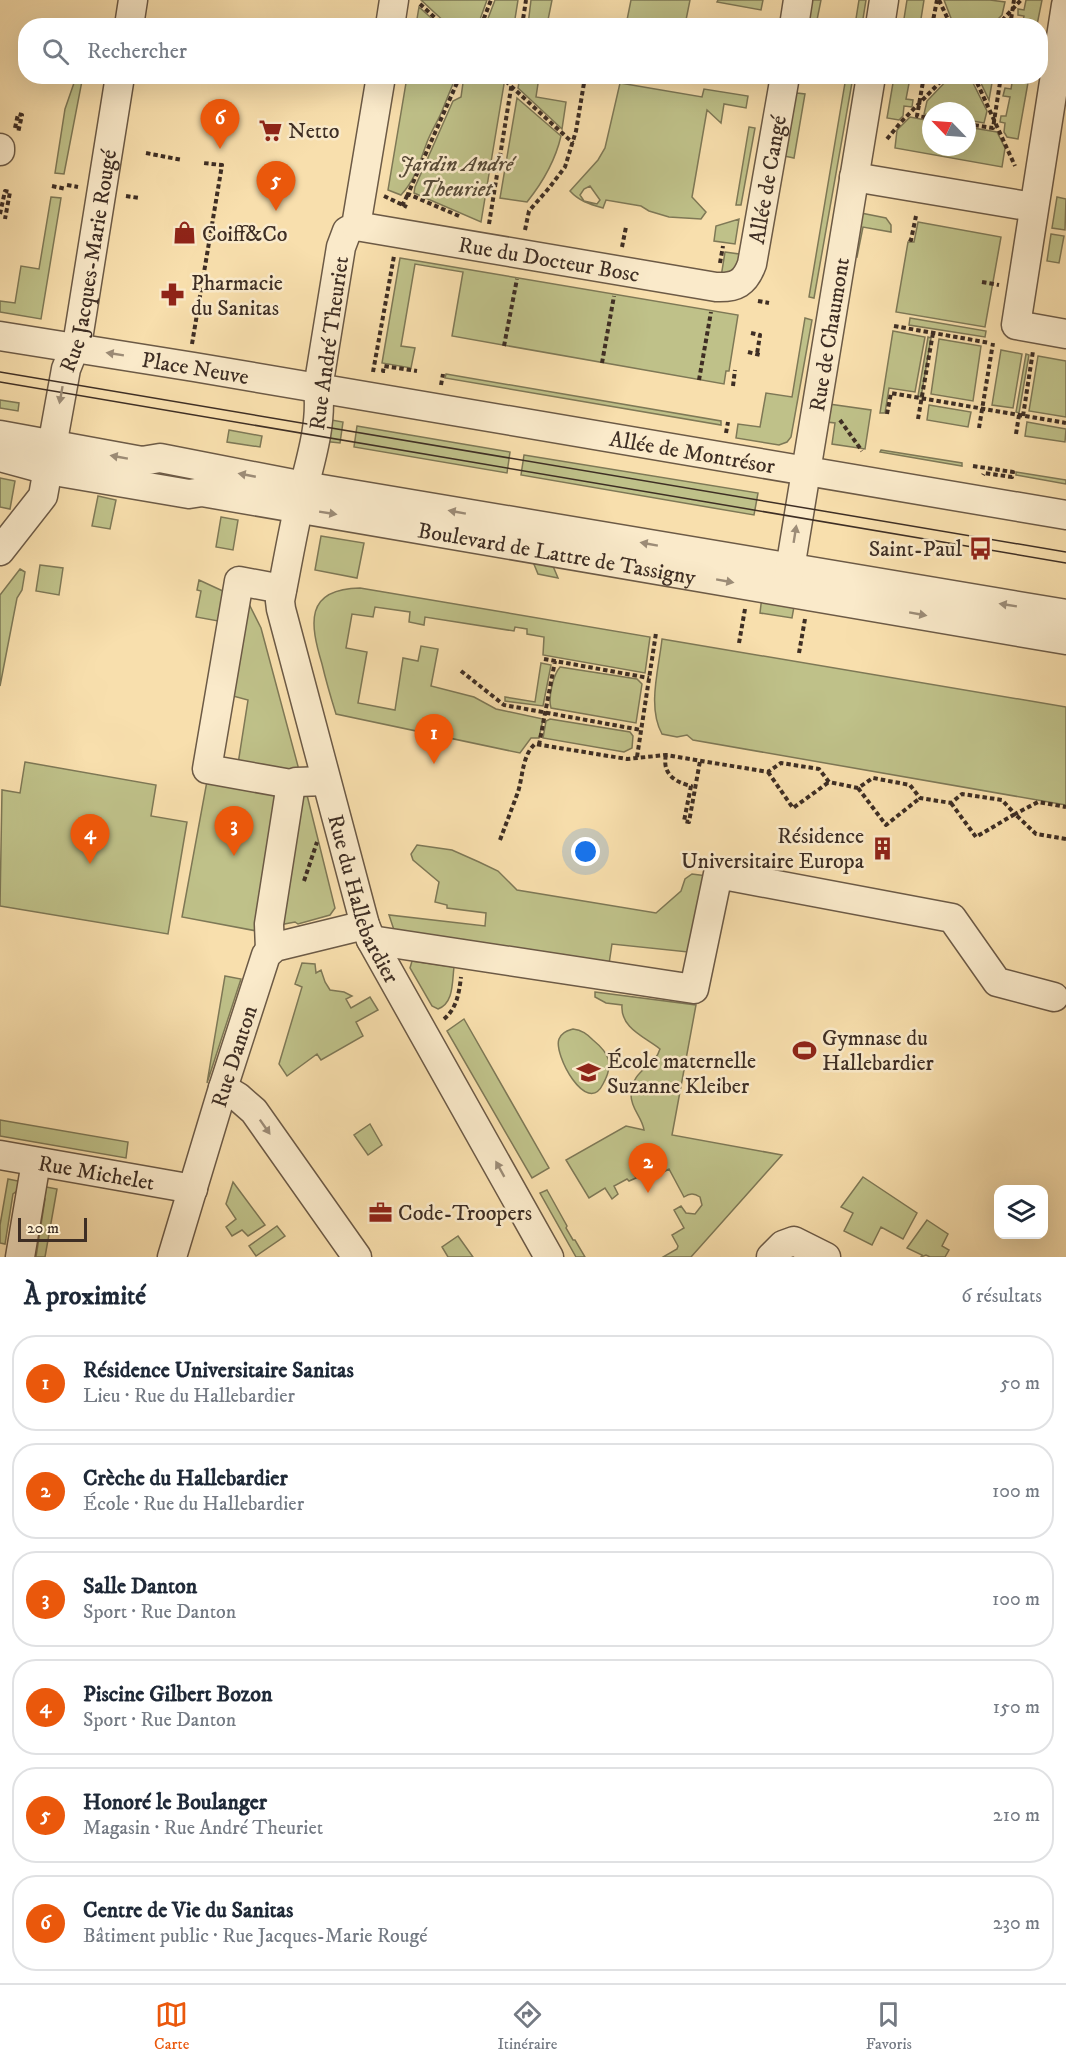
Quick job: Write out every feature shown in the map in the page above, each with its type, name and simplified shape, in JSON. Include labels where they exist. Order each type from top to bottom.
[{"type":"street","points":[[130,18],[133,0]]},
{"type":"street","points":[[391,18],[394,0]]},
{"type":"street","points":[[795,18],[798,0]]},
{"type":"street","points":[[881,18],[884,0]]},
{"type":"street","points":[[1066,5],[1016,325],[1066,334]]},
{"type":"street","name":"Rue Jacques-Marie Rougé","points":[[0,551],[43,496],[66,369],[78,339],[119,84]]},
{"type":"street","name":"Rue André Theuriet","points":[[301,497],[320,405],[318,388],[341,247],[347,231],[356,226],[380,84]]},
{"type":"street","name":"Allée de Cangé","points":[[743,282],[752,264],[784,84]]},
{"type":"street","name":"Rue de Chaumont","points":[[788,580],[870,84]]},
{"type":"street","points":[[854,177],[1033,207]]},
{"type":"street","name":"Rue du Docteur Bosc","points":[[356,226],[716,287],[728,288],[743,282]]},
{"type":"street","name":"Place Neuve","points":[[0,336],[318,388]]},
{"type":"street","name":"Allée de Montrésor","points":[[318,388],[1066,515]]},
{"type":"street","points":[[0,435],[50,457]]},
{"type":"street","points":[[0,458],[50,457]]},
{"type":"street","name":"Boulevard de Lattre de Tassigny","points":[[50,457],[189,494],[202,492],[301,497],[788,580],[1066,640]]},
{"type":"street","name":"Rue du Hallebardier","points":[[301,497],[282,589],[281,609],[368,933],[549,1257]]},
{"type":"street","name":"Boulevard de Lattre de Tassigny","points":[[788,580],[1066,614]]},
{"type":"street","points":[[282,589],[239,581],[207,769],[291,784],[326,781]]},
{"type":"street","points":[[270,950],[269,924],[291,784]]},
{"type":"street","points":[[270,950],[275,946],[368,933],[694,989],[718,874],[952,918],[996,982],[1054,997]]},
{"type":"street","name":"Rue Danton","points":[[172,1257],[263,961],[270,950]]},
{"type":"street","points":[[223,1088],[254,1111],[357,1257]]},
{"type":"street","name":"Rue Michelet","points":[[0,1155],[193,1189]]},
{"type":"street","points":[[20,1257],[36,1162]]},
{"type":"street","points":[[771,1257],[783,1245],[794,1241],[826,1257]]},
{"type":"path","points":[[415,0],[435,18]]},
{"type":"path","points":[[484,18],[491,0]]},
{"type":"path","points":[[523,18],[526,0]]},
{"type":"path","points":[[934,18],[938,0]]},
{"type":"path","points":[[938,0],[947,18]]},
{"type":"path","points":[[1011,18],[1014,0]]},
{"type":"path","points":[[1004,18],[1021,0]]},
{"type":"path","points":[[456,84],[407,196],[460,217],[459,222]]},
{"type":"path","points":[[509,84],[573,143]]},
{"type":"path","points":[[488,231],[512,84]]},
{"type":"path","points":[[529,211],[565,167],[573,143],[584,84]]},
{"type":"path","points":[[922,117],[917,116],[923,84]]},
{"type":"path","points":[[884,142],[939,84]]},
{"type":"path","points":[[978,84],[1018,174]]},
{"type":"path","points":[[976,125],[993,128],[1000,84]]},
{"type":"path","points":[[146,153],[182,159]]},
{"type":"path","points":[[191,350],[222,165],[203,163]]},
{"type":"path","points":[[52,186],[66,189]]},
{"type":"path","points":[[0,214],[5,191],[9,192],[5,219]]},
{"type":"path","points":[[382,195],[414,209]]},
{"type":"path","points":[[909,239],[911,240],[916,216]]},
{"type":"path","points":[[372,376],[395,252]]},
{"type":"path","points":[[504,346],[518,273]]},
{"type":"path","points":[[982,282],[999,285]]},
{"type":"path","points":[[602,363],[615,290]]},
{"type":"path","points":[[699,380],[712,306]]},
{"type":"path","points":[[894,327],[991,343],[980,429]]},
{"type":"path","points":[[748,352],[759,354],[760,335],[751,333]]},
{"type":"path","points":[[918,418],[933,333]]},
{"type":"path","points":[[1016,434],[1033,351]]},
{"type":"path","points":[[408,375],[383,371],[384,366],[417,372]]},
{"type":"path","points":[[733,386],[735,370]]},
{"type":"path","points":[[887,414],[891,393],[1066,423]]},
{"type":"path","points":[[838,417],[862,451]]},
{"type":"path","points":[[726,436],[728,422]]},
{"type":"path","points":[[973,467],[1013,472],[1012,477],[984,473],[982,482]]},
{"type":"path","points":[[739,643],[746,602]]},
{"type":"path","points":[[799,653],[806,612]]},
{"type":"path","points":[[637,758],[656,633]]},
{"type":"path","points":[[544,659],[649,678]]},
{"type":"path","points":[[539,745],[555,661]]},
{"type":"path","points":[[461,671],[504,705],[641,730]]},
{"type":"path","points":[[500,840],[518,790],[525,758],[529,749],[535,744],[627,759],[666,755],[768,772],[781,763],[819,769],[829,782],[858,788],[886,825],[920,798]]},
{"type":"path","points":[[666,755],[664,764],[669,774],[683,784],[691,786],[684,821],[689,822],[699,761]]},
{"type":"path","points":[[768,772],[793,808],[829,782]]},
{"type":"path","points":[[858,788],[873,778],[910,785],[920,798],[951,803],[976,837],[1038,802],[1066,807]]},
{"type":"path","points":[[951,803],[962,794],[1002,800],[1036,834],[1066,839]]},
{"type":"path","points":[[438,1023],[453,1009],[457,1000],[462,968]]},
{"type":"green space","points":[[421,0],[487,0],[481,18],[440,18]]},
{"type":"green space","points":[[495,0],[518,0],[515,18],[488,18]]},
{"type":"green space","points":[[531,0],[552,0],[548,18],[529,18]]},
{"type":"green space","points":[[631,0],[690,0],[686,18],[627,18]]},
{"type":"green space","points":[[718,0],[763,0],[761,10],[717,2]]},
{"type":"green space","points":[[810,0],[821,0],[817,18],[807,18]]},
{"type":"green space","points":[[859,0],[866,0],[863,18],[856,18]]},
{"type":"green space","points":[[907,0],[924,0],[921,18],[904,18]]},
{"type":"green space","points":[[944,0],[1005,2],[999,18],[951,18]]},
{"type":"green space","points":[[1026,0],[1042,0],[1038,18],[1024,18],[1024,16],[1018,15],[1018,9],[1024,10]]},
{"type":"green space","points":[[419,7],[431,18],[417,18]]},
{"type":"green space","points":[[74,84],[81,84],[64,174],[55,173],[65,109]]},
{"type":"green space","name":"Jardin André Theuriet","points":[[406,84],[453,84],[410,184],[401,195],[388,190]]},
{"type":"green space","name":"Jardin André Theuriet","points":[[463,84],[504,84],[481,222],[414,193],[453,101],[461,97]]},
{"type":"green space","name":"Jardin André Theuriet","points":[[519,84],[538,84],[536,97],[566,102],[562,129],[518,88]]},
{"type":"green space","points":[[620,84],[702,97],[704,89],[748,96],[746,108],[724,104],[721,123],[707,110],[692,197],[706,212],[701,219],[669,217],[641,206],[606,200],[603,208],[581,200],[570,191],[598,160],[605,148]],"holes":[[[590,186],[600,200],[597,204],[584,201],[580,195],[584,189]]]},
{"type":"green space","points":[[845,84],[852,84],[814,298],[809,297]]},
{"type":"green space","points":[[893,84],[909,84],[906,99],[913,100],[912,107],[904,106],[903,116],[899,120],[887,118]]},
{"type":"green space","points":[[943,84],[974,84],[987,111],[984,123],[976,122],[976,102],[927,102]]},
{"type":"green space","points":[[981,84],[992,84],[989,100]]},
{"type":"green space","points":[[1012,84],[1028,84],[1018,139],[1007,137],[1004,132],[1005,123],[1000,122],[1001,116],[1006,116],[1010,97],[1003,96],[1005,88],[1011,89]]},
{"type":"green space","points":[[797,88],[797,93],[805,94],[794,158],[784,156]]},
{"type":"green space","name":"Jardin André Theuriet","points":[[517,98],[561,136],[548,171],[527,202],[500,198]]},
{"type":"green space","points":[[910,117],[922,119],[922,153],[895,148],[897,130]]},
{"type":"green space","points":[[749,127],[755,128],[741,205],[736,205]]},
{"type":"green space","points":[[976,128],[997,132],[1005,148],[1002,167],[940,156],[976,156]]},
{"type":"green space","points":[[51,197],[61,198],[41,319],[0,312],[0,301],[15,303],[21,266],[39,269]]},
{"type":"green space","points":[[1057,197],[1066,199],[1065,230],[1052,228]]},
{"type":"green space","points":[[861,213],[886,218],[891,225],[891,232],[863,227],[857,257],[854,256]]},
{"type":"green space","points":[[739,219],[735,244],[714,241],[716,226]]},
{"type":"green space","points":[[918,222],[1001,237],[985,327],[896,312],[908,242],[914,242]]},
{"type":"green space","points":[[1051,234],[1064,236],[1059,263],[1047,261]]},
{"type":"green space","points":[[725,252],[746,255],[743,268],[721,277]]},
{"type":"green space","points":[[400,258],[738,315],[729,371],[726,371],[724,384],[452,336],[463,272],[415,264],[401,346],[415,348],[411,368],[382,363]]},
{"type":"green space","points":[[805,318],[812,320],[791,437],[787,442],[779,445],[736,438],[738,424],[760,427],[766,393],[792,397]]},
{"type":"green space","points":[[910,318],[986,331],[985,337],[909,325]]},
{"type":"green space","points":[[893,331],[925,337],[915,392],[889,388],[885,413],[880,413]]},
{"type":"green space","points":[[928,337],[931,338],[921,397],[918,396]]},
{"type":"green space","points":[[939,339],[981,346],[973,401],[931,394]]},
{"type":"green space","points":[[1001,350],[1022,354],[1013,408],[992,405]]},
{"type":"green space","points":[[1026,354],[1029,355],[1019,413],[1016,412]]},
{"type":"green space","points":[[1038,356],[1066,361],[1066,417],[1029,411]]},
{"type":"green space","points":[[446,374],[721,421],[721,425],[445,378]]},
{"type":"green space","points":[[0,400],[19,403],[18,411],[0,408]]},
{"type":"green space","points":[[829,404],[871,410],[865,449],[832,444],[835,423],[827,422]]},
{"type":"green space","points":[[929,405],[971,412],[968,427],[927,420]]},
{"type":"green space","points":[[326,419],[343,422],[340,443],[322,441]]},
{"type":"green space","points":[[1027,422],[1066,429],[1065,442],[1025,436]]},
{"type":"green space","points":[[357,426],[510,452],[507,473],[354,447]]},
{"type":"green space","points":[[229,430],[262,436],[260,447],[227,442]]},
{"type":"green space","points":[[881,450],[962,463],[962,466],[880,452]]},
{"type":"green space","points":[[524,455],[758,493],[754,515],[521,475]]},
{"type":"green space","points":[[1016,472],[1066,480],[1066,484],[1016,475]]},
{"type":"green space","points":[[0,478],[15,481],[10,509],[0,507]]},
{"type":"green space","points":[[98,496],[116,500],[110,529],[92,526]]},
{"type":"green space","points":[[221,517],[238,520],[233,550],[216,547]]},
{"type":"green space","points":[[321,536],[364,543],[357,578],[315,570]]},
{"type":"green space","points":[[531,557],[550,559],[558,578],[538,574]]},
{"type":"green space","points":[[40,565],[63,568],[59,595],[36,591]]},
{"type":"green space","points":[[20,569],[25,572],[22,590],[17,598],[0,686],[0,595]]},
{"type":"green space","points":[[199,580],[225,592],[218,621],[196,617],[201,591],[197,590]]},
{"type":"green space","points":[[360,588],[650,637],[645,673],[543,655],[544,637],[527,634],[527,629],[515,627],[514,631],[425,617],[424,625],[409,622],[410,612],[375,607],[373,617],[352,614],[346,648],[367,652],[358,703],[395,710],[403,658],[418,661],[421,646],[438,649],[431,686],[474,697],[496,709],[543,719],[539,738],[531,738],[520,753],[336,714],[315,635],[316,611],[320,602],[329,595],[342,590]]},
{"type":"green space","points":[[762,596],[795,601],[792,618],[760,613]]},
{"type":"green space","points":[[248,602],[261,628],[299,770],[293,775],[238,764],[248,700],[233,696]]},
{"type":"green space","points":[[662,639],[1066,707],[1066,805],[693,740],[687,735],[677,737],[662,734],[655,712],[655,700]]},
{"type":"green space","points":[[541,663],[551,665],[543,706],[505,701],[505,697],[535,702]]},
{"type":"green space","points":[[560,667],[637,679],[642,684],[636,723],[551,708],[552,687]]},
{"type":"green space","points":[[550,719],[630,732],[633,736],[632,748],[624,752],[543,738],[546,721]]},
{"type":"green space","points":[[25,762],[156,785],[151,816],[187,822],[168,934],[0,906],[2,790],[20,793]]},
{"type":"green space","points":[[207,781],[285,794],[262,932],[182,917]]},
{"type":"green space","points":[[297,787],[307,795],[335,908],[330,915],[298,924],[295,922],[279,925]]},
{"type":"green space","points":[[417,845],[452,850],[479,862],[498,871],[517,890],[656,913],[681,891],[685,879],[692,874],[707,876],[688,952],[612,944],[609,964],[394,930],[389,915],[485,926],[486,913],[447,908],[447,905],[435,902],[439,882],[413,860],[411,854]]},
{"type":"green space","points":[[412,961],[454,967],[450,997],[443,1006],[438,1009],[432,1006],[410,968]]},
{"type":"green space","points":[[302,963],[315,964],[316,973],[321,970],[330,990],[352,996],[346,999],[351,1008],[370,997],[378,1010],[356,1022],[363,1036],[321,1060],[317,1054],[287,1076],[279,1064],[302,987],[295,984]]},
{"type":"green space","points":[[225,976],[241,979],[207,1083]]},
{"type":"green space","points":[[595,992],[696,1005],[672,1135],[782,1155],[691,1257],[663,1257],[677,1249],[678,1246],[672,1235],[684,1228],[674,1210],[681,1206],[686,1213],[695,1214],[702,1205],[700,1197],[696,1195],[690,1194],[684,1197],[669,1169],[656,1176],[648,1162],[633,1172],[636,1178],[629,1181],[627,1179],[614,1186],[618,1194],[612,1199],[605,1188],[589,1198],[566,1160],[626,1126],[644,1130],[631,1100],[632,1086],[639,1074],[657,1056],[660,1049],[629,1026],[622,1013],[622,1005],[606,1003],[595,997]]},
{"type":"green space","points":[[464,1019],[549,1168],[532,1178],[447,1031]]},
{"type":"green space","points":[[573,1029],[589,1036],[607,1055],[608,1071],[603,1084],[596,1092],[589,1093],[580,1088],[566,1069],[561,1057],[559,1039],[563,1033]]},
{"type":"green space","points":[[0,1120],[128,1142],[126,1158],[0,1136]]},
{"type":"green space","points":[[370,1124],[382,1145],[368,1155],[354,1135]]},
{"type":"green space","points":[[863,1177],[917,1213],[903,1239],[881,1227],[872,1245],[844,1231],[853,1213],[841,1207]]},
{"type":"green space","points":[[8,1179],[23,1182],[21,1188],[13,1194],[5,1244],[0,1243],[0,1225]]},
{"type":"green space","points":[[233,1182],[265,1225],[248,1236],[242,1230],[232,1236],[226,1227],[236,1219],[226,1204]]},
{"type":"green space","points":[[41,1186],[57,1189],[45,1257],[36,1257],[45,1199],[40,1193]]},
{"type":"green space","points":[[547,1190],[566,1228],[585,1257],[576,1257],[540,1193]]},
{"type":"green space","points":[[927,1220],[948,1234],[942,1246],[949,1250],[945,1257],[926,1255],[921,1257],[922,1255],[907,1248]]},
{"type":"green space","points":[[277,1226],[285,1236],[256,1256],[249,1246]]},
{"type":"green space","points":[[458,1236],[473,1257],[448,1257],[442,1247]]},
{"type":"tram line","points":[[0,372],[1066,552]]},
{"type":"tram line","points":[[0,382],[1066,563]]},
{"type":"place","name":"Netto","points":[[270,130]]},
{"type":"place","name":"Centre de Vie du Sanitas","points":[[220,149]]},
{"type":"place","name":"Honoré le Boulanger","points":[[276,211]]},
{"type":"place","name":"Coiff&Co","points":[[184,233]]},
{"type":"place","name":"Pharmacie du Sanitas","points":[[173,295]]},
{"type":"place","name":"Saint-Paul","points":[[980,548]]},
{"type":"place","name":"Résidence Universitaire Sanitas","points":[[434,764]]},
{"type":"place","name":"Résidence Universitaire Europa","points":[[882,848]]},
{"type":"place","name":"Salle Danton","points":[[234,856]]},
{"type":"place","name":"Piscine Gilbert Bozon","points":[[90,864]]},
{"type":"place","name":"Gymnase du Hallebardier","points":[[804,1050]]},
{"type":"place","name":"École maternelle Suzanne Kleiber","points":[[589,1073]]},
{"type":"place","name":"Crèche du Hallebardier","points":[[648,1193]]},
{"type":"place","name":"Code-Troopers","points":[[380,1212]]}]
